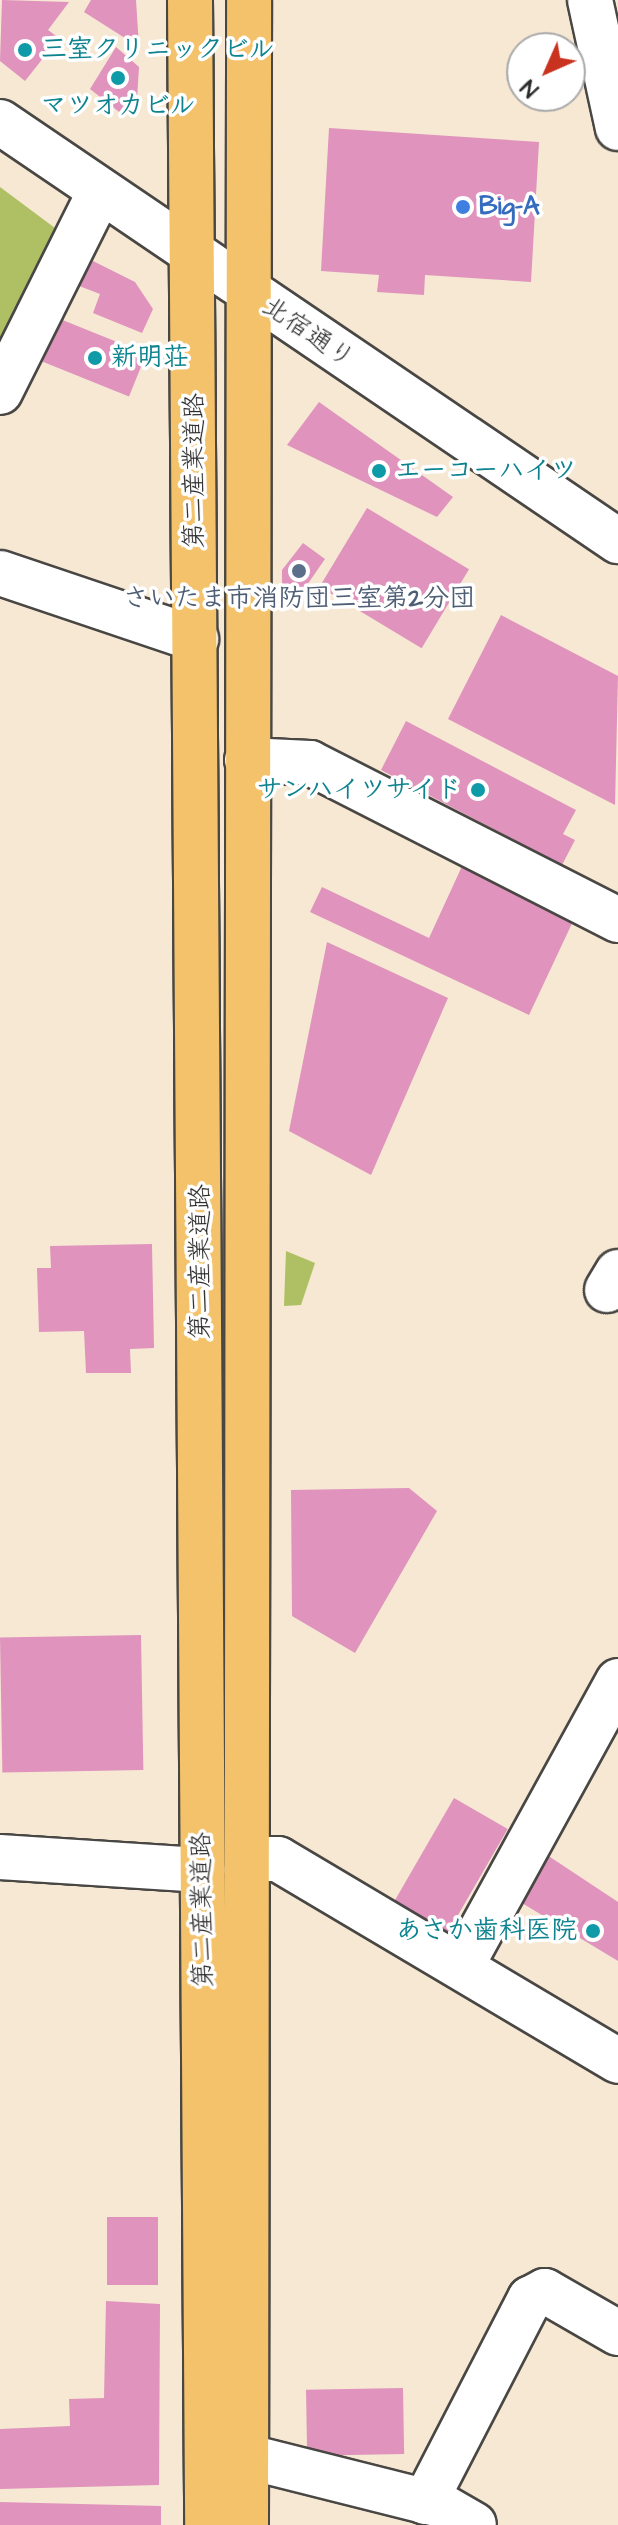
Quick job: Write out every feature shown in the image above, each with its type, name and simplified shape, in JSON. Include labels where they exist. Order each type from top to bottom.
[{"type":"main road","name":"第二産業道路","points":[[190,0],[207,2525]]},
{"type":"main road","name":"第二産業道路","points":[[246,2525],[249,0]]},
{"type":"street","points":[[590,0],[618,128]]},
{"type":"street","name":"北宿通り","points":[[0,122],[618,541]]},
{"type":"street","points":[[0,392],[100,191]]},
{"type":"street","points":[[0,573],[196,639]]},
{"type":"street","points":[[247,760],[310,763],[618,920]]},
{"type":"street","points":[[462,1965],[606,1728],[618,1681]]},
{"type":"street","points":[[0,1857],[203,1870]]},
{"type":"street","points":[[248,1859],[278,1859],[462,1965],[618,2061]]},
{"type":"street","points":[[425,2502],[530,2299],[545,2291],[618,2333]]},
{"type":"street","points":[[245,2456],[425,2502],[474,2525]]},
{"type":"green space","points":[[0,187],[63,234],[0,364]]},
{"type":"green space","points":[[286,1251],[315,1263],[301,1305],[284,1306]]},
{"type":"building","name":"三室クリニックビル","points":[[2,0],[69,2],[48,30],[59,38],[25,81],[0,61]]},
{"type":"building","points":[[91,0],[136,0],[139,47],[84,12]]},
{"type":"building","name":"マツオカビル","points":[[116,47],[139,67],[137,99],[123,115],[90,89]]},
{"type":"building","points":[[329,128],[539,142],[531,282],[425,275],[424,295],[377,292],[379,275],[321,271]]},
{"type":"building","points":[[87,258],[135,282],[153,309],[142,333],[93,313],[100,294],[74,284]]},
{"type":"building","name":"新明荘","points":[[60,319],[146,354],[129,396],[43,362]]},
{"type":"building","name":"エーコーハイツ","points":[[319,402],[453,497],[437,517],[287,445]]},
{"type":"building","points":[[367,508],[469,569],[422,648],[320,587]]},
{"type":"building","points":[[303,543],[325,559],[298,598],[282,587],[282,570]]},
{"type":"building","points":[[501,615],[618,676],[615,805],[448,719]]},
{"type":"building","name":"サンハイツサイド","points":[[406,721],[576,810],[563,834],[575,840],[562,865],[381,770]]},
{"type":"building","points":[[463,864],[575,917],[529,1015],[310,912],[322,887],[429,938]]},
{"type":"building","points":[[327,942],[448,998],[371,1175],[289,1131]]},
{"type":"building","points":[[152,1244],[154,1348],[130,1349],[131,1373],[86,1373],[84,1331],[39,1332],[37,1268],[51,1268],[50,1246]]},
{"type":"building","points":[[409,1488],[437,1511],[355,1653],[292,1616],[291,1490]]},
{"type":"building","points":[[141,1635],[143,1770],[2,1772],[0,1637]]},
{"type":"building","points":[[454,1798],[508,1829],[447,1934],[394,1903]]},
{"type":"building","name":"あさか歯科医院","points":[[544,1853],[618,1902],[618,1961],[517,1900]]},
{"type":"building","points":[[107,2217],[158,2217],[158,2285],[107,2285]]},
{"type":"building","points":[[106,2301],[160,2304],[159,2485],[0,2489],[0,2429],[70,2426],[69,2399],[104,2398]]},
{"type":"building","points":[[403,2388],[404,2454],[307,2456],[306,2390]]},
{"type":"building","points":[[0,2502],[161,2506],[161,2525],[0,2525]]},
{"type":"place","name":"三室クリニックビル","points":[[25,50]]},
{"type":"place","name":"マツオカビル","points":[[118,78]]},
{"type":"place","name":"Big-A","points":[[463,207]]},
{"type":"place","name":"新明荘","points":[[95,358]]},
{"type":"place","name":"エーコーハイツ","points":[[379,471]]},
{"type":"place","name":"さいたま市消防団三室第2分団","points":[[299,571]]},
{"type":"place","name":"サンハイツサイド","points":[[478,790]]},
{"type":"place","name":"あさか歯科医院","points":[[593,1931]]}]
